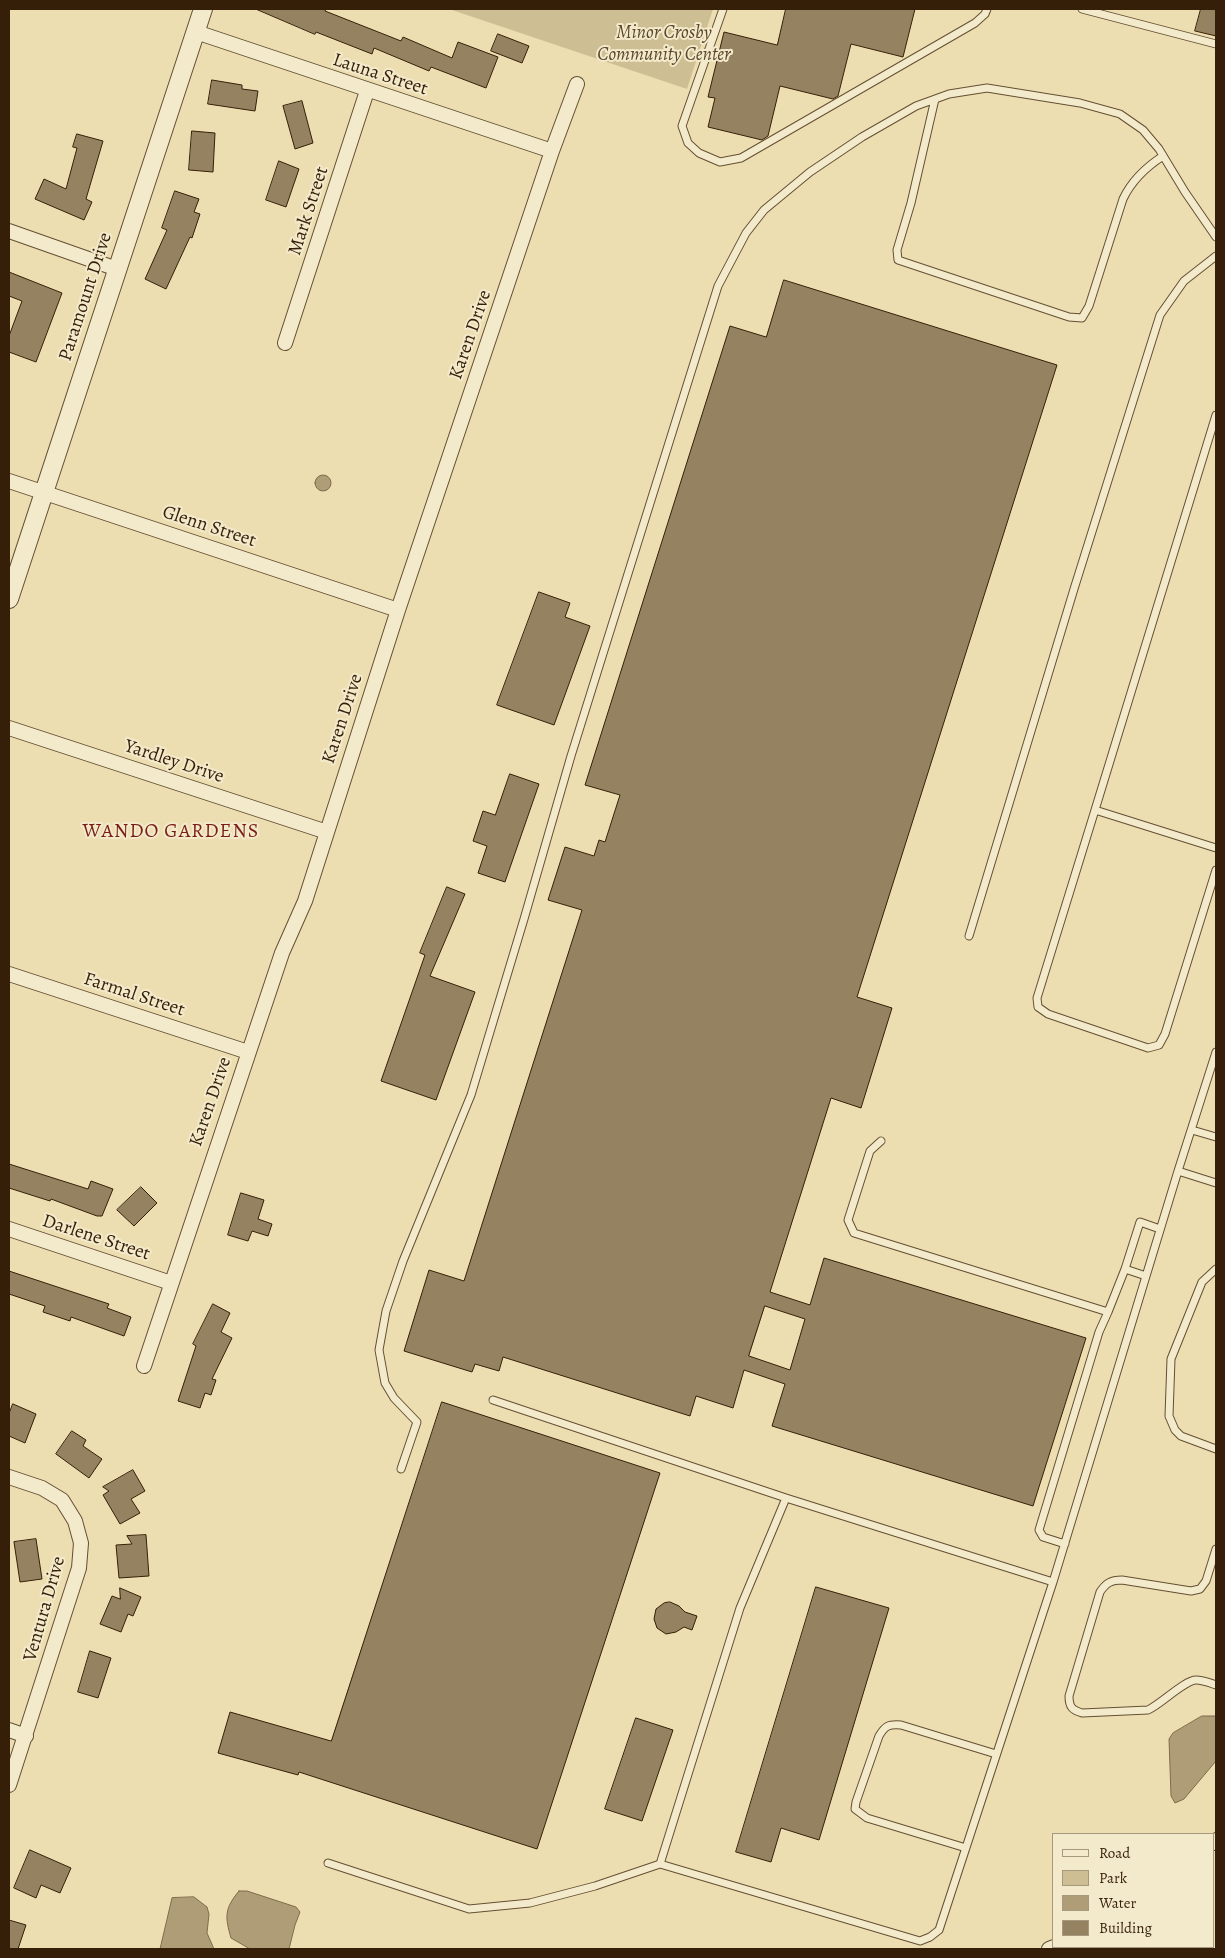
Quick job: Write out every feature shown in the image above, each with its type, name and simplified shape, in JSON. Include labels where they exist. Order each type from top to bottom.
[{"type":"street","name":"Paramount Drive","points":[[9,599],[203,9]]},
{"type":"street","name":"Launa Street","points":[[196,32],[367,91],[552,151]]},
{"type":"street","name":"Karen Drive","points":[[144,1366],[170,1283],[282,953],[305,901],[398,610],[552,151],[577,84]]},
{"type":"street","name":"Mark Street","points":[[285,343],[367,91]]},
{"type":"street","points":[[9,231],[118,269]]},
{"type":"street","name":"Glenn Street","points":[[9,480],[398,610]]},
{"type":"street","name":"Yardley Drive","points":[[9,728],[327,832]]},
{"type":"street","name":"Farmal Street","points":[[9,974],[248,1052]]},
{"type":"street","name":"Darlene Street","points":[[9,1229],[170,1283]]},
{"type":"street","name":"Ventura Drive","points":[[9,1477],[42,1488],[62,1500],[75,1521],[81,1543],[79,1568],[9,1785]]},
{"type":"street","points":[[9,1730],[26,1736]]},
{"type":"lane","points":[[723,9],[682,126],[688,143],[699,153],[720,162],[741,158],[974,23],[985,14],[987,9]]},
{"type":"lane","points":[[1082,9],[1216,44]]},
{"type":"lane","points":[[401,1470],[417,1422],[394,1398],[385,1383],[379,1350],[386,1311],[403,1261],[470,1095],[574,747],[718,286],[746,233],[764,210],[810,172],[862,137],[916,106],[935,98],[987,88],[1080,103],[1120,114],[1143,130],[1163,156],[1216,237]]},
{"type":"lane","points":[[935,98],[897,250],[898,260],[1069,317],[1082,318],[1089,306],[1130,186],[1150,165],[1163,156]]},
{"type":"lane","points":[[969,936],[1160,314],[1184,281],[1216,256]]},
{"type":"lane","points":[[1216,415],[1037,998],[1038,1008],[1048,1014],[1148,1048],[1159,1045],[1165,1034],[1216,870]]},
{"type":"lane","points":[[1095,810],[1216,848]]},
{"type":"lane","points":[[328,1863],[469,1909],[530,1903],[595,1886],[660,1864],[920,1941],[930,1937],[939,1930],[1065,1544],[1160,1229],[1216,1052]]},
{"type":"lane","points":[[1192,1130],[1216,1137]]},
{"type":"lane","points":[[881,1141],[870,1151],[848,1220],[854,1234],[1108,1312]]},
{"type":"lane","points":[[1178,1171],[1216,1183]]},
{"type":"lane","points":[[1065,1544],[1043,1537],[1039,1530],[1099,1332],[1125,1269],[1140,1222],[1160,1229]]},
{"type":"lane","points":[[1125,1269],[1146,1276]]},
{"type":"lane","points":[[1216,1269],[1202,1282],[1171,1358],[1169,1416],[1175,1430],[1181,1436],[1216,1448]]},
{"type":"lane","points":[[493,1400],[786,1498],[1053,1582]]},
{"type":"lane","points":[[660,1864],[740,1608],[786,1498]]},
{"type":"lane","points":[[1216,1549],[1206,1581],[1200,1589],[1191,1590],[1122,1580],[1112,1580],[1105,1585],[1100,1592],[1069,1696],[1069,1704],[1073,1710],[1082,1713],[1148,1710],[1158,1706],[1189,1682],[1196,1680],[1216,1684]]},
{"type":"lane","points":[[966,1848],[867,1818],[855,1809],[856,1802],[879,1736],[884,1727],[890,1724],[900,1724],[996,1754]]},
{"type":"green space","name":"Minor Crosby Community Center","points":[[449,9],[713,9],[687,89]]},
{"type":"water","points":[[320,475],[326,475],[331,480],[329,489],[320,491],[315,486],[315,480]]},
{"type":"water","points":[[1202,1716],[1216,1716],[1216,1761],[1184,1799],[1175,1803],[1171,1796],[1169,1739],[1173,1733]]},
{"type":"water","points":[[239,1891],[247,1891],[296,1907],[300,1912],[289,1949],[250,1949],[231,1938],[227,1913],[228,1908]]},
{"type":"water","points":[[194,1897],[207,1907],[209,1914],[207,1933],[214,1949],[160,1949],[172,1898]]},
{"type":"building","points":[[256,9],[326,9],[325,11],[401,41],[403,37],[452,58],[458,42],[498,57],[486,88],[431,67],[429,71],[374,48],[372,54],[316,32],[315,34]]},
{"type":"building","points":[[786,9],[915,9],[903,57],[851,44],[838,96],[833,99],[780,86],[768,136],[762,140],[708,127],[715,98],[708,97],[724,32],[777,45]]},
{"type":"building","points":[[1201,9],[1216,9],[1216,36],[1195,31]]},
{"type":"building","points":[[498,34],[529,46],[522,63],[491,51]]},
{"type":"building","points":[[212,80],[242,85],[242,89],[258,91],[255,111],[208,104]]},
{"type":"building","points":[[302,101],[313,143],[295,149],[283,106]]},
{"type":"building","points":[[192,131],[215,133],[213,172],[189,170]]},
{"type":"building","points":[[77,134],[103,141],[86,199],[92,202],[84,220],[35,199],[44,179],[66,189],[77,148],[73,147]]},
{"type":"building","points":[[279,161],[299,169],[286,207],[266,200]]},
{"type":"building","points":[[175,191],[199,199],[194,212],[200,214],[192,238],[190,237],[166,289],[145,279],[167,230],[162,228]]},
{"type":"building","points":[[9,272],[62,293],[36,362],[9,352],[9,336],[22,301],[9,296]]},
{"type":"building","points":[[784,280],[1057,365],[857,997],[892,1008],[861,1108],[831,1098],[770,1292],[810,1305],[824,1258],[1086,1338],[1033,1506],[772,1426],[785,1384],[744,1370],[733,1408],[696,1396],[690,1416],[503,1357],[499,1371],[475,1364],[472,1372],[404,1351],[429,1270],[464,1281],[582,910],[548,900],[565,847],[594,856],[599,840],[605,842],[620,795],[585,785],[730,326],[766,337]],"holes":[[[765,1306],[805,1319],[790,1370],[749,1356]]]},
{"type":"building","points":[[539,592],[570,603],[565,617],[590,626],[554,725],[497,705]]},
{"type":"building","points":[[510,774],[539,784],[505,882],[478,873],[487,846],[473,841],[483,811],[495,815]]},
{"type":"building","points":[[447,887],[465,894],[430,976],[475,992],[436,1100],[381,1081],[425,955],[420,953]]},
{"type":"building","points":[[9,1164],[88,1189],[91,1181],[113,1189],[102,1216],[97,1216],[51,1199],[50,1201],[9,1188]]},
{"type":"building","points":[[141,1187],[157,1203],[134,1226],[117,1210]]},
{"type":"building","points":[[241,1193],[264,1200],[258,1219],[272,1224],[268,1236],[252,1231],[248,1241],[228,1235]]},
{"type":"building","points":[[9,1271],[109,1304],[107,1308],[131,1317],[124,1336],[71,1317],[70,1321],[43,1312],[45,1306],[9,1294]]},
{"type":"building","points":[[213,1304],[230,1313],[221,1332],[232,1338],[212,1379],[216,1380],[211,1395],[205,1393],[200,1408],[178,1401],[196,1346],[193,1344]]},
{"type":"building","points":[[442,1402],[660,1473],[537,1849],[299,1772],[298,1775],[218,1753],[230,1712],[331,1741]]},
{"type":"building","points":[[13,1404],[36,1414],[25,1443],[9,1436],[9,1414]]},
{"type":"building","points":[[72,1431],[86,1440],[83,1446],[102,1459],[89,1478],[56,1454]]},
{"type":"building","points":[[133,1470],[145,1491],[131,1499],[140,1513],[120,1524],[103,1495],[109,1491],[103,1487]]},
{"type":"building","points":[[146,1535],[149,1576],[119,1578],[116,1545],[132,1544],[127,1536]]},
{"type":"building","points":[[36,1539],[42,1579],[20,1582],[14,1542]]},
{"type":"building","points":[[816,1587],[889,1608],[819,1840],[781,1828],[771,1862],[736,1852]]},
{"type":"building","points":[[120,1588],[141,1597],[133,1616],[128,1614],[121,1632],[100,1624],[112,1596],[120,1599]]},
{"type":"building","points":[[670,1602],[679,1606],[685,1612],[697,1616],[692,1630],[684,1627],[676,1632],[666,1634],[657,1628],[654,1619],[656,1609],[664,1603]]},
{"type":"building","points":[[90,1651],[111,1658],[98,1698],[78,1692]]},
{"type":"building","points":[[636,1718],[673,1730],[642,1821],[605,1809]]},
{"type":"building","points":[[30,1850],[71,1868],[60,1893],[41,1885],[36,1898],[14,1888]]},
{"type":"building","points":[[9,1920],[26,1925],[18,1949],[9,1949]]},
{"type":"district","name":"WANDO GARDENS","points":[[171,832]]}]
